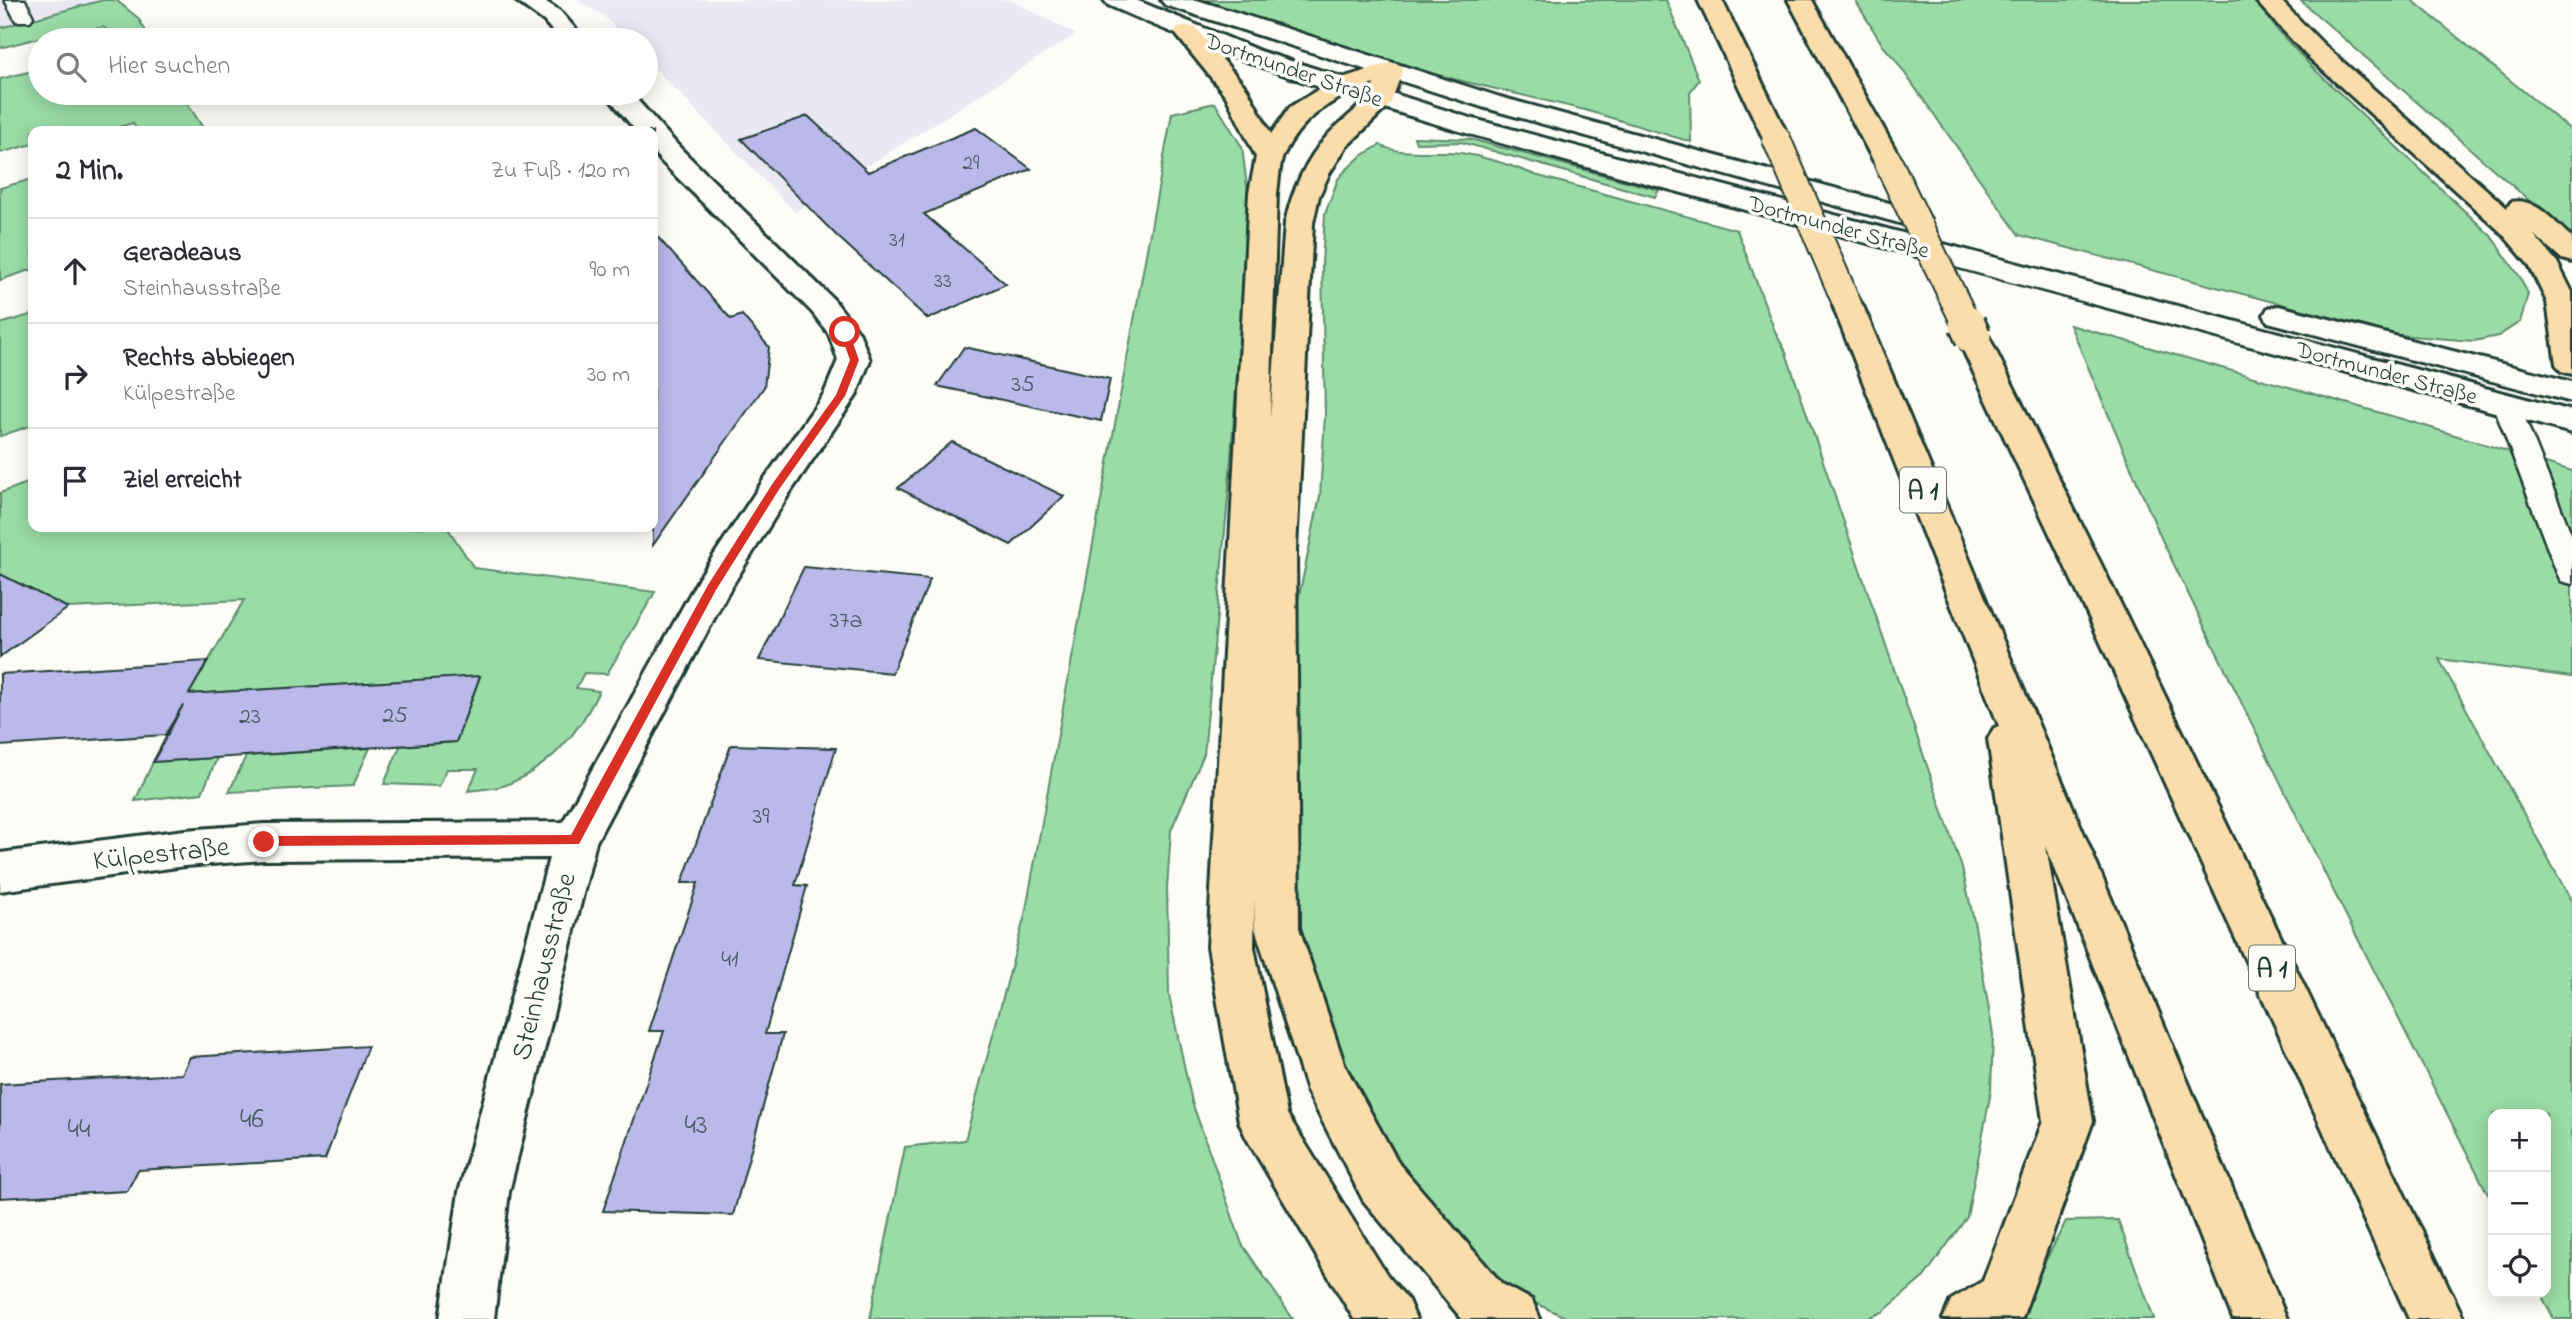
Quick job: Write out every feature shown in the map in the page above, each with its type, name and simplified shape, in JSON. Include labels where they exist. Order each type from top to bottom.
[{"type":"highway","name":"A 1","points":[[1710,0],[1776,138],[1848,306],[2260,1319]]},
{"type":"highway","name":"A 1","points":[[1800,0],[1887,160],[1973,337],[2437,1319]]},
{"type":"highway","points":[[2267,0],[2315,50],[2512,227],[2542,262],[2562,302],[2572,364]]},
{"type":"highway","points":[[2288,0],[2572,253]]},
{"type":"highway","points":[[1186,33],[1238,94],[1269,158]]},
{"type":"highway","points":[[1371,85],[1299,112],[1269,158],[1263,193],[1231,947],[1264,1122],[1368,1294],[1389,1319]]},
{"type":"highway","points":[[1371,85],[1315,174],[1299,223],[1278,549],[1277,928],[1324,1074],[1381,1182],[1483,1303],[1513,1319]]},
{"type":"highway","points":[[1970,1319],[2003,1299],[2068,1121],[1998,674]]},
{"type":"main road","points":[[527,0],[552,16],[562,28]]},
{"type":"main road","name":"Dortmunder Straße","points":[[1116,0],[1186,33],[1371,85],[1790,214],[2572,422]]},
{"type":"main road","name":"Dortmunder Straße","points":[[1173,0],[1371,85],[1491,102],[2051,257],[2572,391]]},
{"type":"main road","name":"Steinhausstraße","points":[[628,105],[646,126]]},
{"type":"main road","name":"Steinhausstraße","points":[[467,1319],[484,1192],[575,840],[712,588],[777,486],[840,396],[854,360],[845,332],[823,306],[658,140]]},
{"type":"main road","name":"Külpestraße","points":[[0,872],[185,848],[264,842],[575,840]]},
{"type":"lane","points":[[2506,404],[2572,573]]},
{"type":"shaded area","points":[[0,0],[103,0],[0,28]]},
{"type":"shaded area","points":[[577,0],[1010,0],[1076,34],[795,212],[658,71],[658,28],[615,28],[603,15]]},
{"type":"green space","points":[[103,0],[116,0],[138,18],[144,28],[28,28],[28,41],[0,48],[0,28]]},
{"type":"green space","points":[[1201,0],[1666,0],[1699,80],[1690,92],[1691,142],[1585,110],[1437,75]]},
{"type":"green space","points":[[1855,0],[2254,0],[2312,67],[2491,236],[2520,277],[2528,294],[2520,322],[2498,336],[2474,341],[2398,335],[2019,235],[1883,46]]},
{"type":"green space","points":[[2300,0],[2412,0],[2572,131],[2572,238]]},
{"type":"green space","points":[[28,72],[28,105],[189,105],[202,126],[134,126],[133,123],[122,126],[28,126],[28,145],[0,153],[0,79]]},
{"type":"green space","points":[[1215,103],[1242,147],[1248,194],[1245,262],[1228,498],[1204,754],[1171,830],[1167,888],[1169,995],[1192,1102],[1242,1244],[1293,1319],[870,1319],[905,1147],[965,1140],[1025,915],[1172,113]]},
{"type":"green space","points":[[1414,137],[1470,139],[1659,190],[1655,197],[1461,142],[1416,143]]},
{"type":"green space","points":[[1380,145],[1397,150],[1451,152],[1480,157],[1535,175],[1737,230],[1776,334],[1785,350],[1962,868],[1993,1034],[1991,1091],[1967,1217],[1924,1277],[1883,1312],[1866,1319],[1570,1319],[1528,1300],[1469,1260],[1439,1229],[1330,1059],[1299,927],[1293,625],[1320,496],[1325,415],[1322,264],[1325,214],[1338,179],[1360,157]]},
{"type":"green space","points":[[28,180],[28,271],[0,280],[0,188]]},
{"type":"green space","points":[[28,316],[28,427],[0,436],[0,324]]},
{"type":"green space","points":[[2070,325],[2409,421],[2572,471],[2572,677],[2439,659],[2572,902],[2572,1319],[2554,1319],[2543,1298],[2551,1298],[2551,1109],[2488,1109],[2488,1194],[2330,884],[2162,540]]},
{"type":"green space","points":[[28,483],[28,532],[450,532],[474,568],[655,592],[607,674],[584,673],[576,688],[599,691],[573,734],[536,769],[506,785],[468,791],[478,769],[447,769],[439,786],[384,784],[400,746],[456,742],[480,676],[189,694],[244,600],[68,608],[19,584],[0,596],[0,493]]},
{"type":"green space","points":[[370,748],[353,786],[229,792],[246,756]]},
{"type":"green space","points":[[217,758],[202,793],[135,801],[153,762]]},
{"type":"green space","points":[[2118,1220],[2154,1319],[2011,1319],[2024,1303],[2066,1221]]},
{"type":"building","points":[[808,116],[868,172],[976,128],[1031,169],[924,214],[1006,284],[928,319],[837,236],[741,139]]},
{"type":"building","points":[[658,238],[731,319],[742,315],[769,347],[764,387],[653,545],[653,532],[658,532]]},
{"type":"building","points":[[964,347],[1110,379],[1101,421],[937,386]]},
{"type":"building","points":[[952,442],[1064,496],[1011,545],[898,488]]},
{"type":"building","points":[[804,567],[930,579],[892,673],[759,660]]},
{"type":"building","points":[[0,574],[68,608],[0,657]]},
{"type":"building","points":[[208,661],[189,694],[480,676],[456,742],[153,762],[183,705],[165,735],[0,746],[0,674]]},
{"type":"building","points":[[731,745],[836,748],[795,885],[807,886],[765,1034],[783,1034],[733,1215],[603,1211],[664,1031],[649,1031],[698,883],[682,883]]},
{"type":"building","points":[[368,1046],[325,1159],[138,1170],[127,1191],[0,1198],[0,1084],[182,1074],[190,1057]]},
{"type":"route","points":[[264,842],[575,840],[712,588],[777,486],[840,396],[854,360],[845,332]]}]
